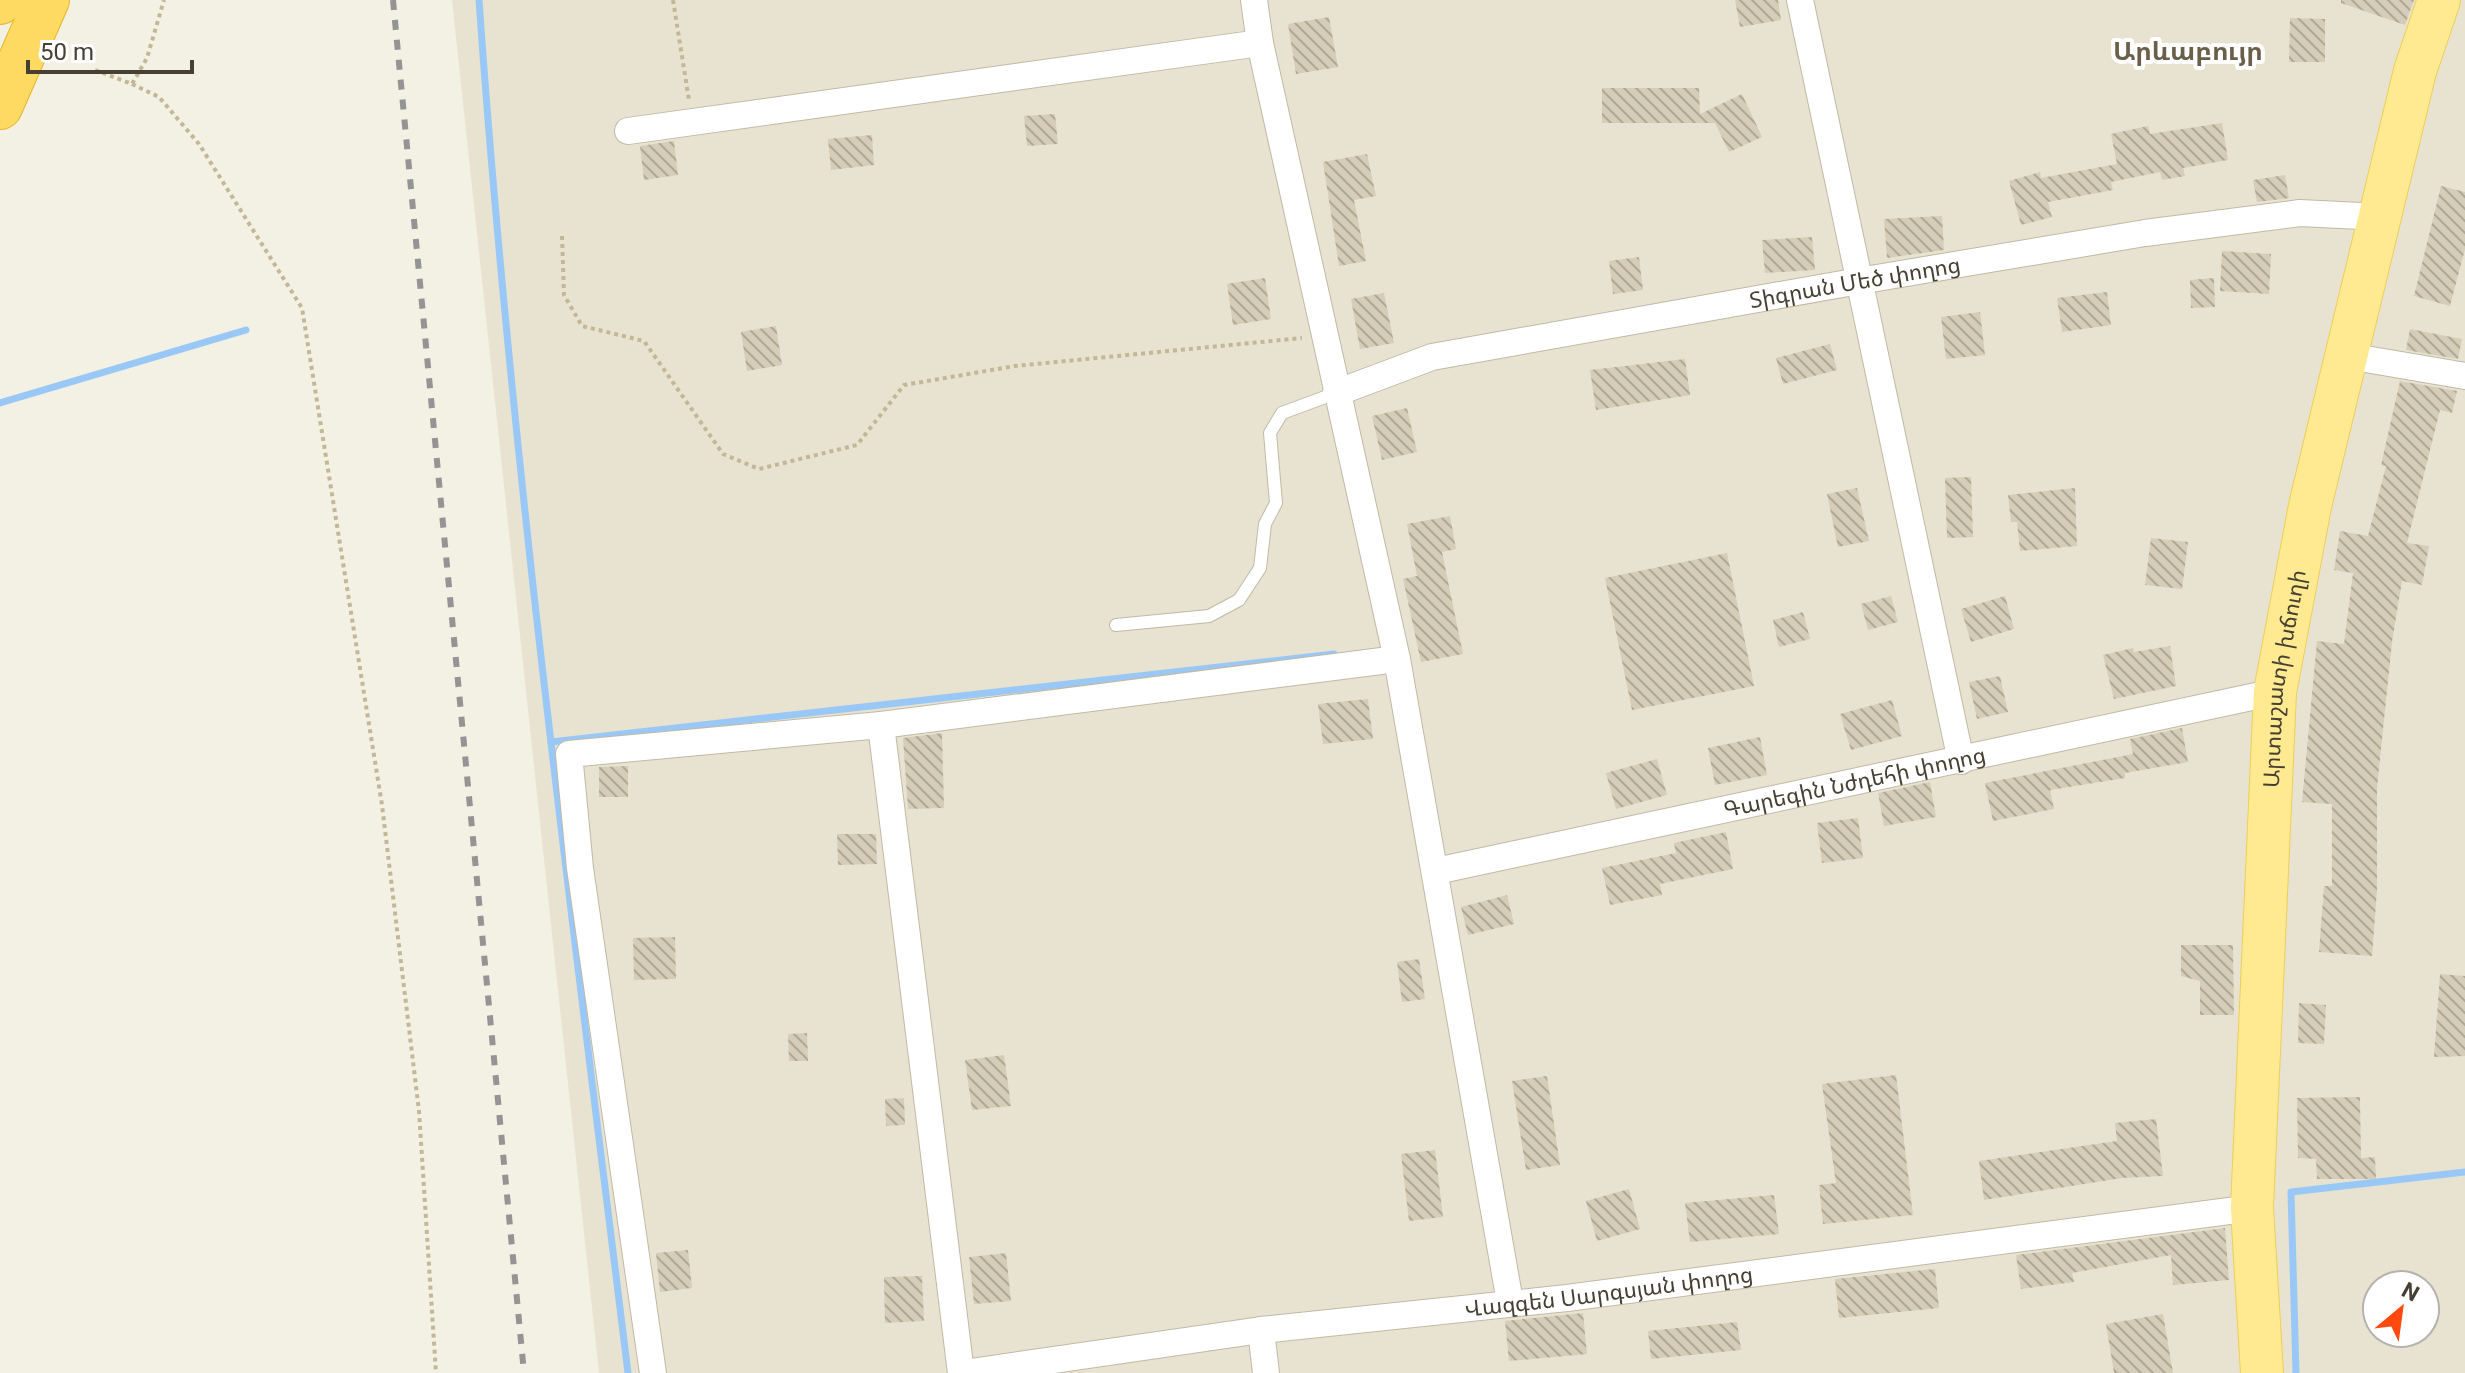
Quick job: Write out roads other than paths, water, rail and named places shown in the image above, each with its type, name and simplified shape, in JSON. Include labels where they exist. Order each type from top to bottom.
[{"type":"highway","points":[[0,107],[47,0]]},
{"type":"main road","name":"Արտաշատի խճուղի","points":[[2262,1373],[2252,1208],[2275,692],[2310,506],[2415,71],[2439,0]]},
{"type":"street","points":[[1254,0],[1260,43],[1397,659],[1510,1302]]},
{"type":"street","points":[[1800,0],[1961,761]]},
{"type":"street","points":[[628,131],[1260,43]]},
{"type":"street","name":"Տիգրան Մեծ փողոց","points":[[1336,393],[1432,357],[1859,281],[2145,233],[2300,213],[2381,217]]},
{"type":"street","points":[[2348,356],[2465,376]]},
{"type":"street","points":[[653,1373],[580,868],[569,754],[881,725],[1397,659]]},
{"type":"street","name":"Գարեգին Նժդեհի փողոց","points":[[1436,871],[2275,692]]},
{"type":"street","points":[[881,725],[963,1373]]},
{"type":"street","name":"Վազգեն Սարգսյան փողոց","points":[[963,1373],[1261,1330],[1510,1302],[2252,1208]]},
{"type":"street","points":[[1261,1330],[1266,1373]]},
{"type":"lane","points":[[1116,625],[1209,616],[1239,600],[1260,568],[1265,524],[1276,503],[1270,433],[1282,413],[1336,393]]},
{"type":"waterway","points":[[479,0],[525,516],[628,1373]]},
{"type":"waterway","points":[[0,403],[246,330]]},
{"type":"waterway","points":[[551,742],[1334,654]]},
{"type":"waterway","points":[[2296,1373],[2291,1192],[2465,1172]]},
{"type":"railway","points":[[393,0],[524,1373]]},
{"type":"district","name":"Արևաբույր","points":[[2188,51]]}]
